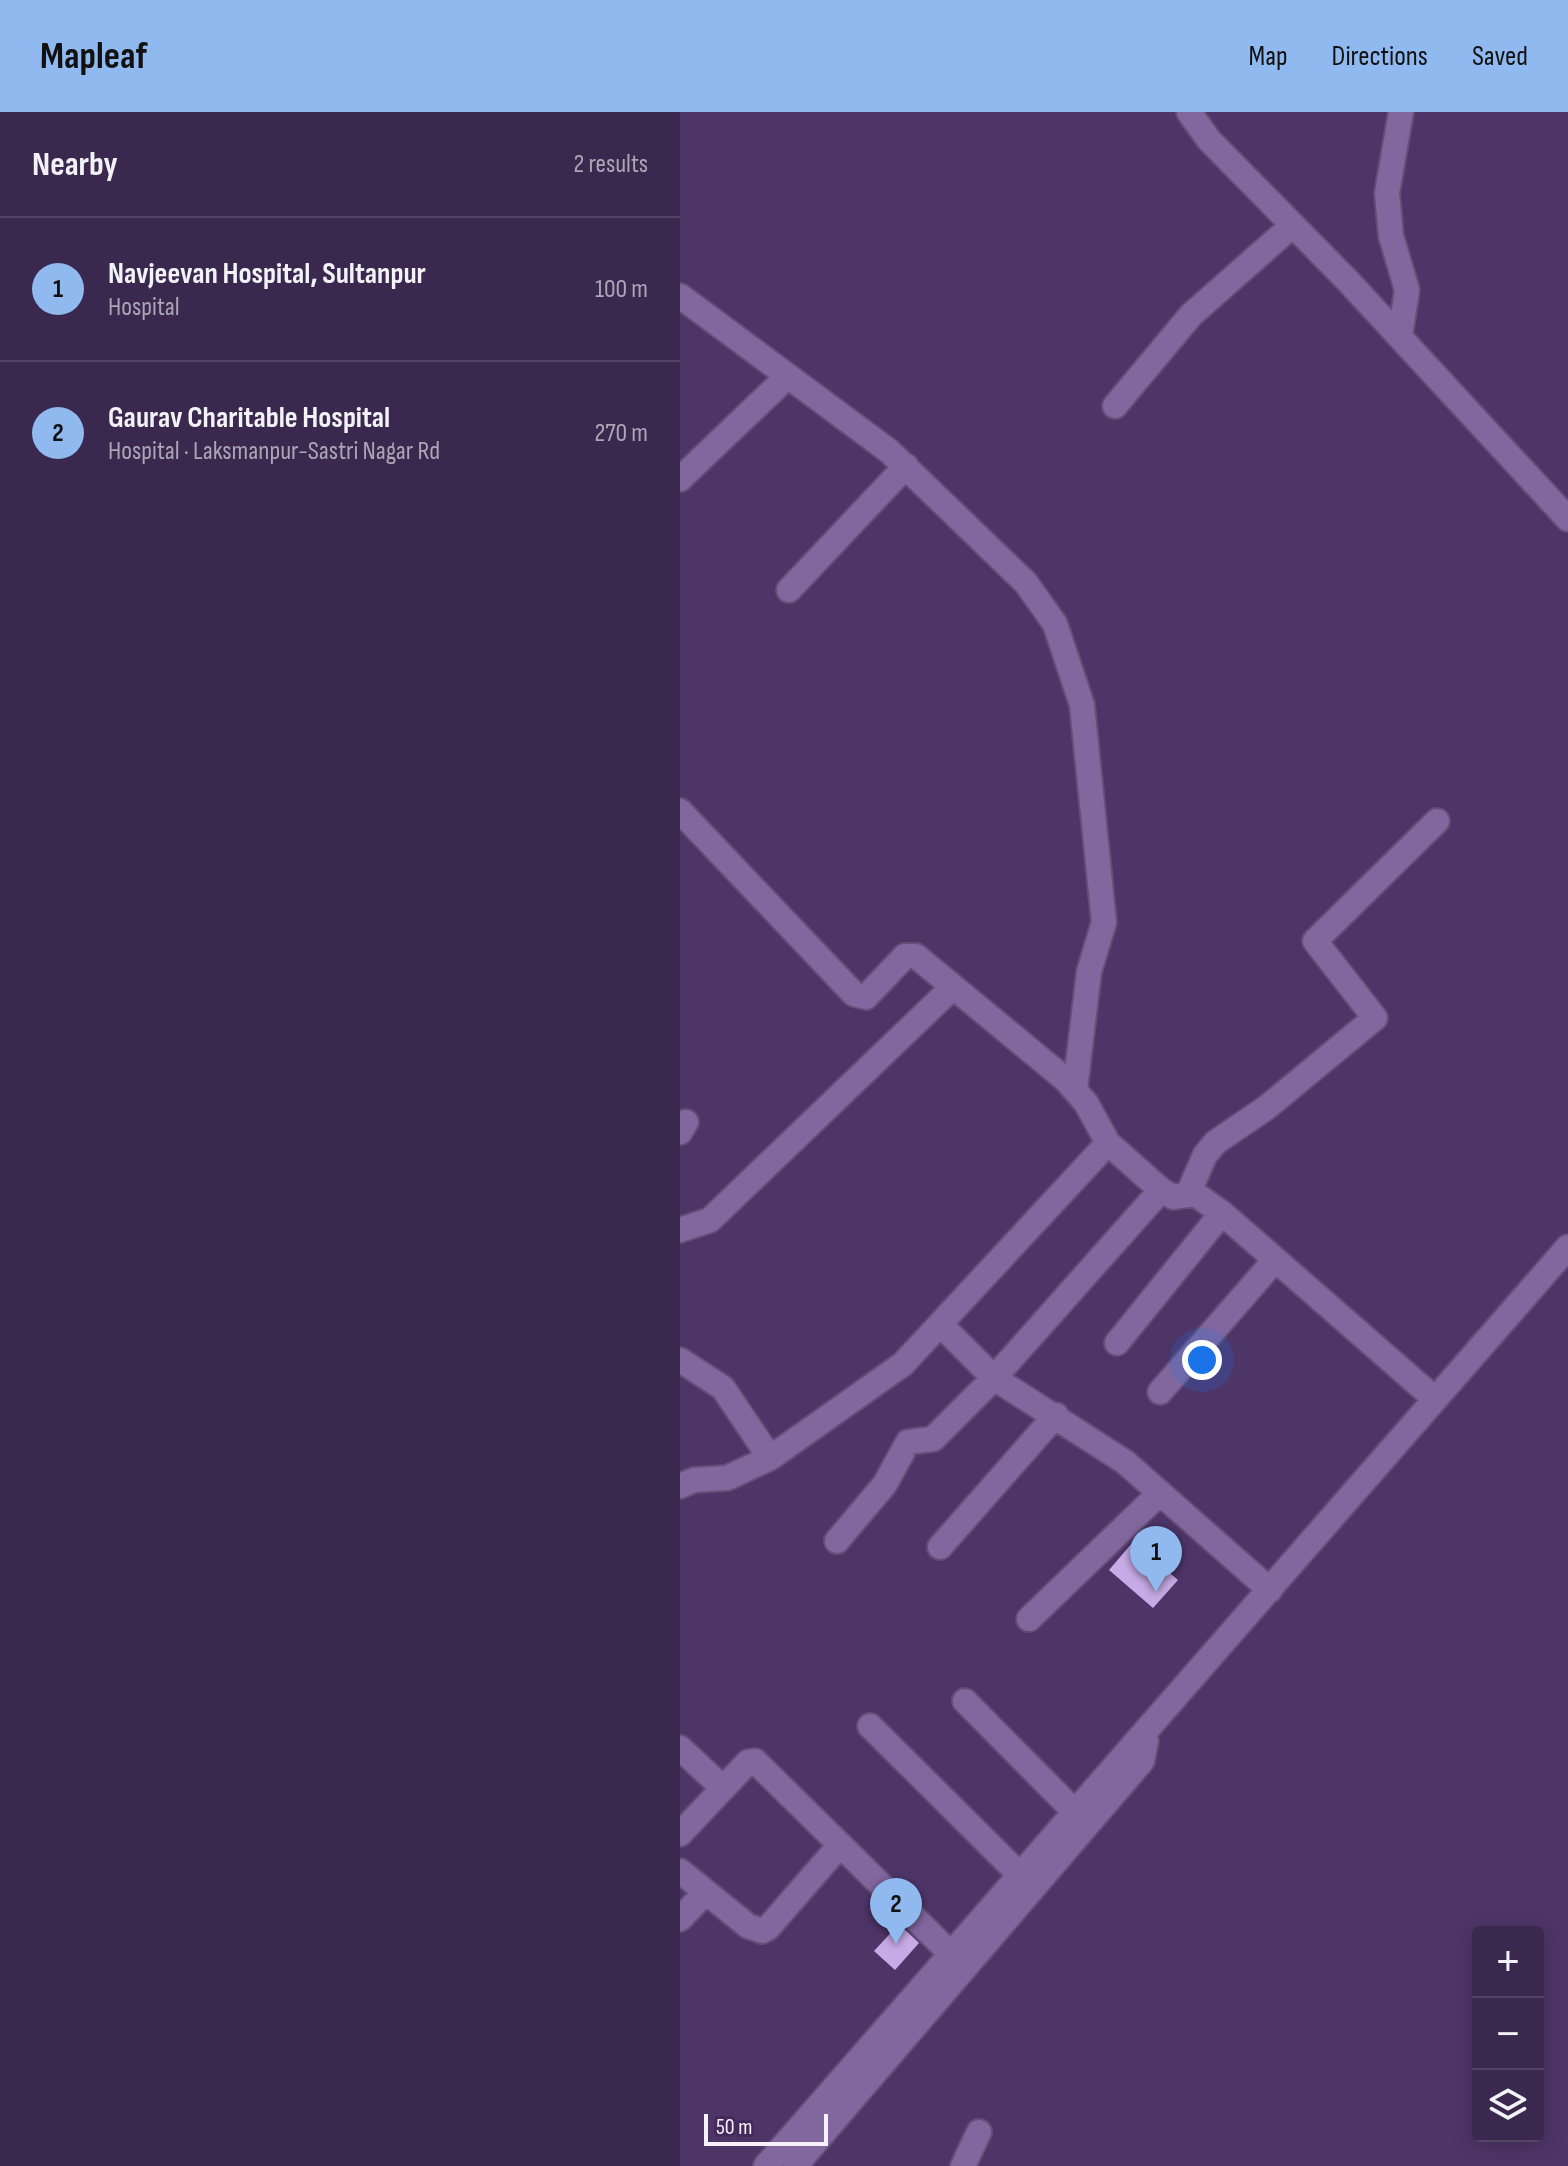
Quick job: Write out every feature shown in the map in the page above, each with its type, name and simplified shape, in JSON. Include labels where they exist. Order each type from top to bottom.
[{"type":"street","points":[[1189,112],[1209,140],[1400,336],[1568,519]]},
{"type":"street","points":[[1400,336],[1407,290],[1391,236],[1387,193],[1401,112]]},
{"type":"street","points":[[1115,406],[1191,315],[1293,225]]},
{"type":"street","points":[[680,296],[906,466],[1041,602],[1065,648],[1078,690],[1087,738],[1104,922],[1089,972],[1075,1089]]},
{"type":"street","points":[[680,479],[788,376]]},
{"type":"street","points":[[789,590],[906,466]]},
{"type":"street","points":[[680,811],[854,994],[866,997],[910,954],[1075,1089],[1108,1143],[1161,1190],[1173,1197],[1188,1194],[1201,1198],[1222,1213],[1435,1399]]},
{"type":"street","points":[[1188,1194],[1205,1155],[1216,1142],[1266,1108],[1375,1018],[1375,1012],[1315,941],[1437,821]]},
{"type":"street","points":[[680,1230],[710,1220],[953,987]]},
{"type":"street","points":[[680,1486],[694,1480],[727,1478],[770,1458],[903,1364],[942,1326],[1108,1143]]},
{"type":"street","points":[[837,1541],[889,1478],[908,1442],[930,1441],[994,1378],[1161,1190]]},
{"type":"street","points":[[1117,1343],[1222,1213]]},
{"type":"street","points":[[766,2166],[1568,1247]]},
{"type":"street","points":[[1160,1392],[1275,1260]]},
{"type":"street","points":[[942,1326],[994,1378],[1125,1462],[1270,1590]]},
{"type":"street","points":[[680,1360],[723,1388],[770,1458]]},
{"type":"street","points":[[940,1547],[1056,1415]]},
{"type":"street","points":[[1029,1619],[1160,1493]]},
{"type":"street","points":[[965,1701],[1066,1803]]},
{"type":"street","points":[[870,1726],[1011,1866]]},
{"type":"street","points":[[753,2166],[1123,1739],[1135,1733],[1136,1743]]},
{"type":"street","points":[[795,2166],[1142,1761],[1147,1749],[1136,1743]]},
{"type":"street","points":[[680,1748],[723,1788]]},
{"type":"street","points":[[680,1834],[748,1762],[755,1761],[942,1945]]},
{"type":"street","points":[[680,1871],[748,1926],[762,1931],[768,1928],[840,1845]]},
{"type":"street","points":[[680,1919],[706,1892]]},
{"type":"street","points":[[963,2166],[979,2132]]},
{"type":"building","points":[[1133,1542],[1178,1580],[1153,1608],[1109,1570]]},
{"type":"building","points":[[899,1924],[919,1943],[895,1970],[874,1951]]},
{"type":"place","name":"Navjeevan Hospital, Sultanpur","points":[[1156,1592]]},
{"type":"place","name":"Gaurav Charitable Hospital","points":[[896,1944]]}]
